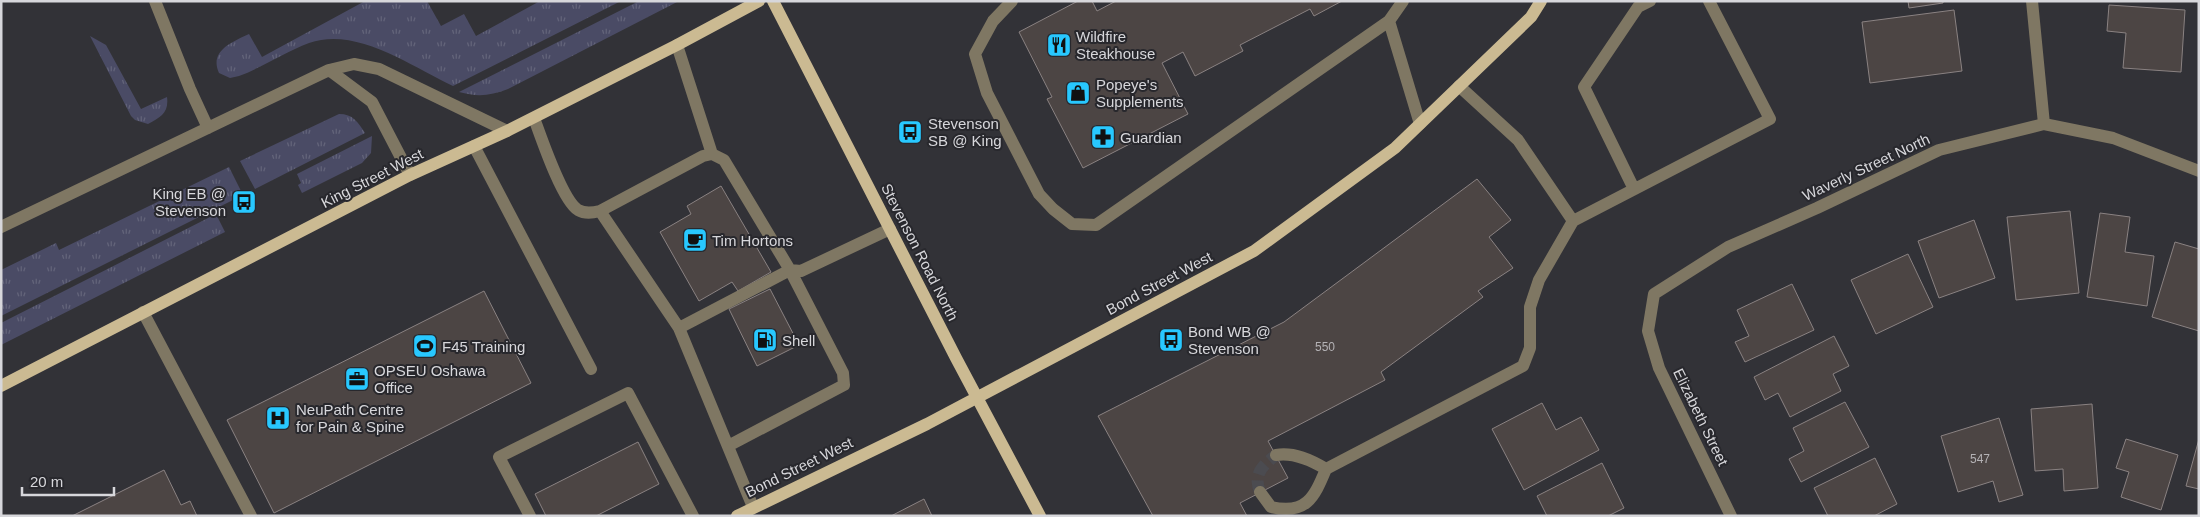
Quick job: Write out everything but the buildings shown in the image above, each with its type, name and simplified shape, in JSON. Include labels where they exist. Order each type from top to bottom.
[{"type":"main road","name":"King Street West","points":[[1,386],[410,176],[534,118],[759,1]]},
{"type":"main road","name":"Stevenson Road North","points":[[773,1],[956,358],[1040,516]]},
{"type":"main road","name":"Bond Street West","points":[[737,516],[978,397],[1254,252],[1395,148],[1531,17],[1542,1]]},
{"type":"street","points":[[155,1],[190,89],[208,128]]},
{"type":"street","points":[[1012,1],[993,22],[975,54],[987,93],[1039,194],[1053,209],[1072,224],[1096,224],[1389,21],[1403,1]]},
{"type":"street","points":[[1634,189],[1584,87],[1638,7],[1650,1]]},
{"type":"street","points":[[1260,492],[1271,507],[1286,510],[1304,506],[1317,490],[1326,469],[1523,366],[1530,348],[1530,307],[1539,280],[1573,221],[1770,119],[1709,1]]},
{"type":"street","points":[[2032,1],[2044,124]]},
{"type":"street","points":[[1389,21],[1420,124]]},
{"type":"street","points":[[677,45],[712,154]]},
{"type":"street","points":[[1,227],[329,70],[354,64],[379,69],[507,131]]},
{"type":"street","points":[[329,70],[372,102],[410,176]]},
{"type":"street","points":[[1459,86],[1518,140],[1573,221]]},
{"type":"street","points":[[534,118],[558,181],[576,209],[588,214],[600,212],[703,156],[712,154],[724,160],[790,270],[843,373],[844,385],[728,446]]},
{"type":"street","name":"Waverly Street North","points":[[1648,331],[1654,294],[1728,247],[1817,208],[1939,150],[2044,124],[2112,138],[2199,171]]},
{"type":"street","points":[[474,146],[591,369]]},
{"type":"street","points":[[600,212],[679,328],[753,507]]},
{"type":"street","points":[[679,328],[790,270],[801,271],[890,229]]},
{"type":"street","points":[[143,312],[251,516]]},
{"type":"street","name":"Elizabeth Street","points":[[1648,331],[1659,368],[1731,516]]},
{"type":"street","points":[[530,516],[499,457],[628,393],[693,516]]},
{"type":"street","points":[[1276,455],[1283,454],[1309,459],[1326,469]]},
{"type":"green space","points":[[365,1],[427,1],[441,26],[464,14],[476,36],[540,1],[621,1],[453,86],[383,51],[364,44],[327,39],[309,43],[239,76],[230,78],[219,73],[217,59],[220,53],[229,44],[242,37],[249,34],[262,57]]},
{"type":"green space","points":[[639,1],[679,1],[508,89],[484,95],[459,92]]},
{"type":"green space","points":[[90,36],[106,45],[141,109],[167,97],[167,107],[160,117],[148,124],[135,120],[131,116]]},
{"type":"green space","points":[[339,114],[352,117],[365,133],[255,189],[240,161]]},
{"type":"green space","points":[[372,136],[371,153],[362,163],[302,193],[298,185],[301,183],[297,174]]},
{"type":"green space","points":[[229,167],[243,195],[1,316],[1,270],[56,243],[59,250]]},
{"type":"green space","points":[[216,214],[225,232],[1,345],[1,323]]},
{"type":"tunnel","points":[[1260,492],[1258,475],[1263,467],[1276,455]]},
{"type":"place","name":"Wildfire Steakhouse","points":[[1059,45]]},
{"type":"place","name":"Popeye's Supplements","points":[[1078,93]]},
{"type":"place","name":"Stevenson SB @ King","points":[[910,132]]},
{"type":"place","name":"Guardian","points":[[1103,137]]},
{"type":"place","name":"King EB @ Stevenson","points":[[244,202]]},
{"type":"place","name":"Tim Hortons","points":[[695,240]]},
{"type":"place","name":"Shell","points":[[765,340]]},
{"type":"place","name":"Bond WB @ Stevenson","points":[[1171,340]]},
{"type":"place","name":"F45 Training","points":[[425,346]]},
{"type":"place","name":"OPSEU Oshawa Office","points":[[357,379]]},
{"type":"place","name":"NeuPath Centre for Pain & Spine","points":[[278,418]]}]
